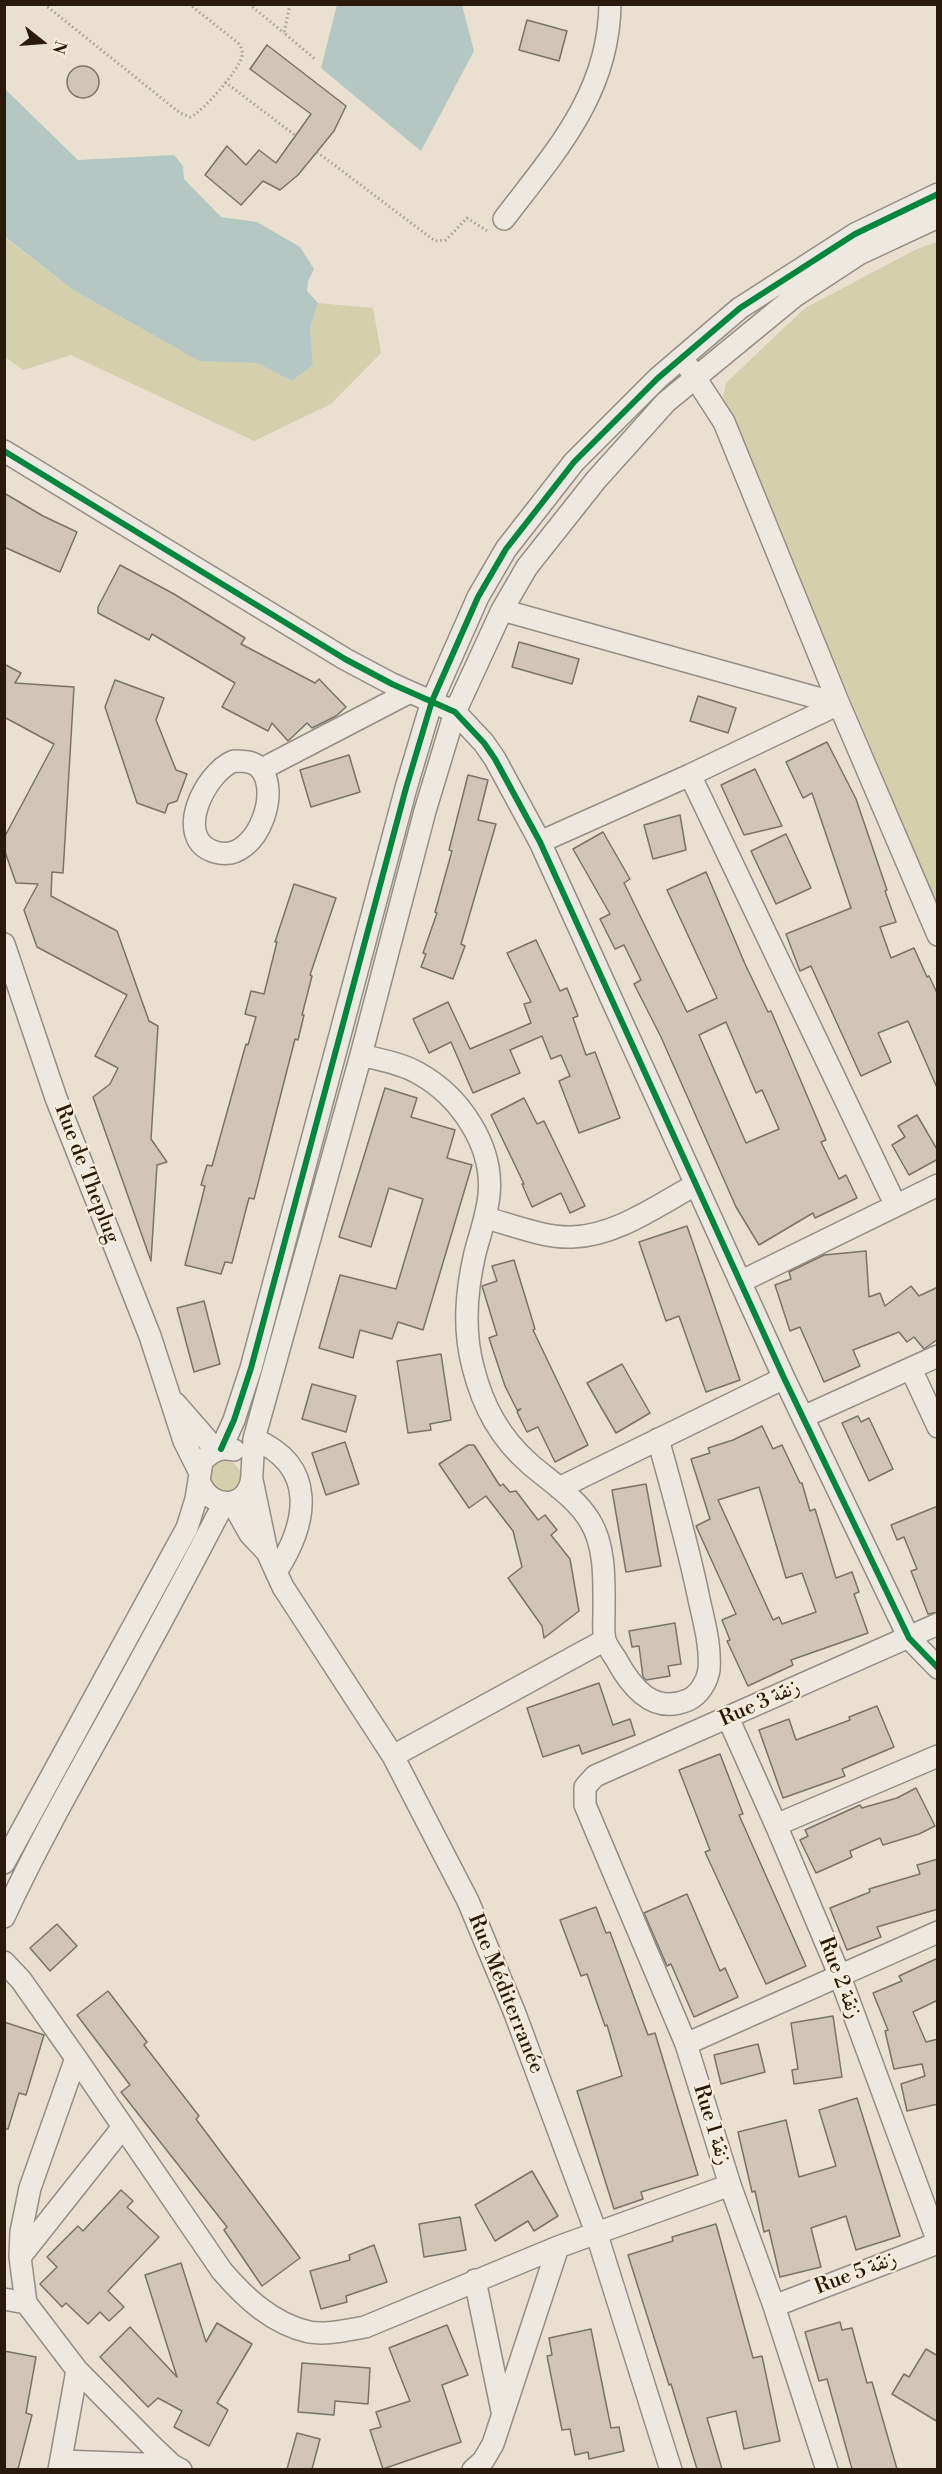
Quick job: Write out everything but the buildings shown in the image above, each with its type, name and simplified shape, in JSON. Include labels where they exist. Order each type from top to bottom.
[{"type":"street","points":[[504,219],[562,144],[588,101],[602,59],[610,4]]},
{"type":"street","points":[[4,1863],[187,1528],[194,1511],[202,1462],[218,1450],[234,1420],[254,1357],[406,788],[432,702],[478,597],[507,549],[574,462],[681,357],[740,308],[798,269],[855,234],[938,194]]},
{"type":"street","points":[[4,1917],[37,1849],[183,1582],[228,1503],[245,1494],[252,1476],[254,1439],[361,1055],[425,811],[455,712],[502,610],[527,567],[596,480],[666,402],[795,296],[841,265],[882,242],[938,217]]},
{"type":"street","points":[[681,357],[724,422],[839,704],[938,935]]},
{"type":"street","points":[[4,451],[345,659],[455,712],[484,743],[540,842],[784,1378],[909,1638],[938,1668]]},
{"type":"street","points":[[502,610],[839,704]]},
{"type":"street","points":[[262,769],[410,692]]},
{"type":"street","points":[[540,842],[839,704]]},
{"type":"street","points":[[690,774],[895,1204]]},
{"type":"street","name":"Rue de Theplug","points":[[4,944],[56,1098],[150,1336],[172,1401]]},
{"type":"street","points":[[361,1055],[400,1065],[418,1073],[443,1091],[466,1116],[484,1151],[490,1192],[486,1218],[476,1252],[466,1311],[466,1337],[484,1405],[501,1435],[559,1488],[591,1522],[599,1541],[604,1577],[605,1640],[633,1686],[645,1699],[662,1704],[676,1704],[690,1699],[701,1690],[708,1673],[709,1654],[694,1576],[658,1439]]},
{"type":"street","points":[[486,1218],[550,1234],[571,1237],[590,1235],[618,1226],[695,1185]]},
{"type":"street","points":[[740,1282],[895,1204],[938,1185]]},
{"type":"street","points":[[803,1417],[938,1356]]},
{"type":"street","points":[[911,1368],[938,1427]]},
{"type":"street","points":[[559,1488],[784,1378]]},
{"type":"street","points":[[172,1401],[218,1450],[233,1450],[240,1453],[250,1464],[252,1476]]},
{"type":"street","points":[[172,1401],[184,1441],[207,1496],[228,1503]]},
{"type":"street","points":[[254,1439],[273,1448],[285,1459],[295,1474],[300,1494],[300,1522],[288,1552],[276,1572]]},
{"type":"street","name":"Rue Méditerranée","points":[[252,1476],[267,1552],[283,1587],[393,1756],[468,1901],[514,2011],[596,2232],[671,2469]]},
{"type":"street","name":"Rue Méditerranée","points":[[228,1503],[250,1534],[267,1552]]},
{"type":"street","name":"Rue 3 زنقة","points":[[585,1786],[595,1776],[938,1624]]},
{"type":"street","points":[[393,1756],[605,1640]]},
{"type":"street","name":"Rue 2 زنقة","points":[[728,1718],[839,1974],[938,2242]]},
{"type":"street","points":[[776,1825],[938,1756]]},
{"type":"street","name":"Rue 1 زنقة","points":[[585,1786],[585,1804],[686,2044],[730,2185],[774,2306],[827,2469]]},
{"type":"street","points":[[686,2044],[839,1974],[938,1932]]},
{"type":"street","points":[[4,1962],[21,1980],[222,2271],[241,2293],[262,2311],[309,2332],[338,2332],[364,2327],[596,2232],[730,2185]]},
{"type":"street","points":[[76,2058],[30,2188],[21,2232],[20,2257],[26,2304],[76,2370],[176,2467]]},
{"type":"street","points":[[20,2257],[123,2127]]},
{"type":"street","name":"Rue 5 زنقة","points":[[774,2306],[938,2242]]},
{"type":"street","points":[[472,2469],[483,2461],[493,2444],[558,2247]]},
{"type":"street","points":[[475,2280],[502,2413]]},
{"type":"street","points":[[4,2300],[26,2304]]},
{"type":"street","points":[[76,2370],[60,2465],[176,2467]]},
{"type":"path","points":[[45,4],[59,4]]},
{"type":"path","points":[[45,4],[184,116],[190,117],[200,112],[225,82],[240,62],[243,52],[241,47],[189,4]]},
{"type":"path","points":[[249,4],[315,59]]},
{"type":"path","points":[[284,33],[290,4]]},
{"type":"path","points":[[225,82],[296,136]]},
{"type":"path","points":[[317,152],[435,241],[446,240],[466,218],[491,233],[504,219]]},
{"type":"shaded area","points":[[337,5],[462,5],[474,51],[421,151],[321,68]]},
{"type":"shaded area","points":[[5,89],[78,160],[174,155],[183,166],[184,179],[221,217],[257,222],[300,247],[314,269],[308,281],[307,291],[318,303],[310,328],[313,365],[292,381],[257,363],[199,361],[73,290],[5,237]]},
{"type":"shaded area","points":[[4,237],[73,290],[183,352],[209,361],[257,363],[292,381],[313,365],[310,328],[318,303],[373,308],[381,353],[331,404],[254,441],[71,355],[23,370],[5,357]]},
{"type":"shaded area","points":[[937,242],[937,904],[723,397],[726,383],[805,308],[917,249]]},
{"type":"shaded area","points":[[225,1461],[236,1466],[241,1477],[236,1488],[225,1493],[214,1488],[209,1477],[214,1466]]},
{"type":"cycle path","points":[[221,1449],[234,1420],[251,1368],[406,788],[432,701],[478,597],[506,549],[574,462],[658,378],[740,308],[855,234],[938,194]]},
{"type":"cycle path","points":[[4,451],[345,659],[392,684],[455,712],[484,743],[540,842],[784,1378],[909,1638],[938,1668]]}]
